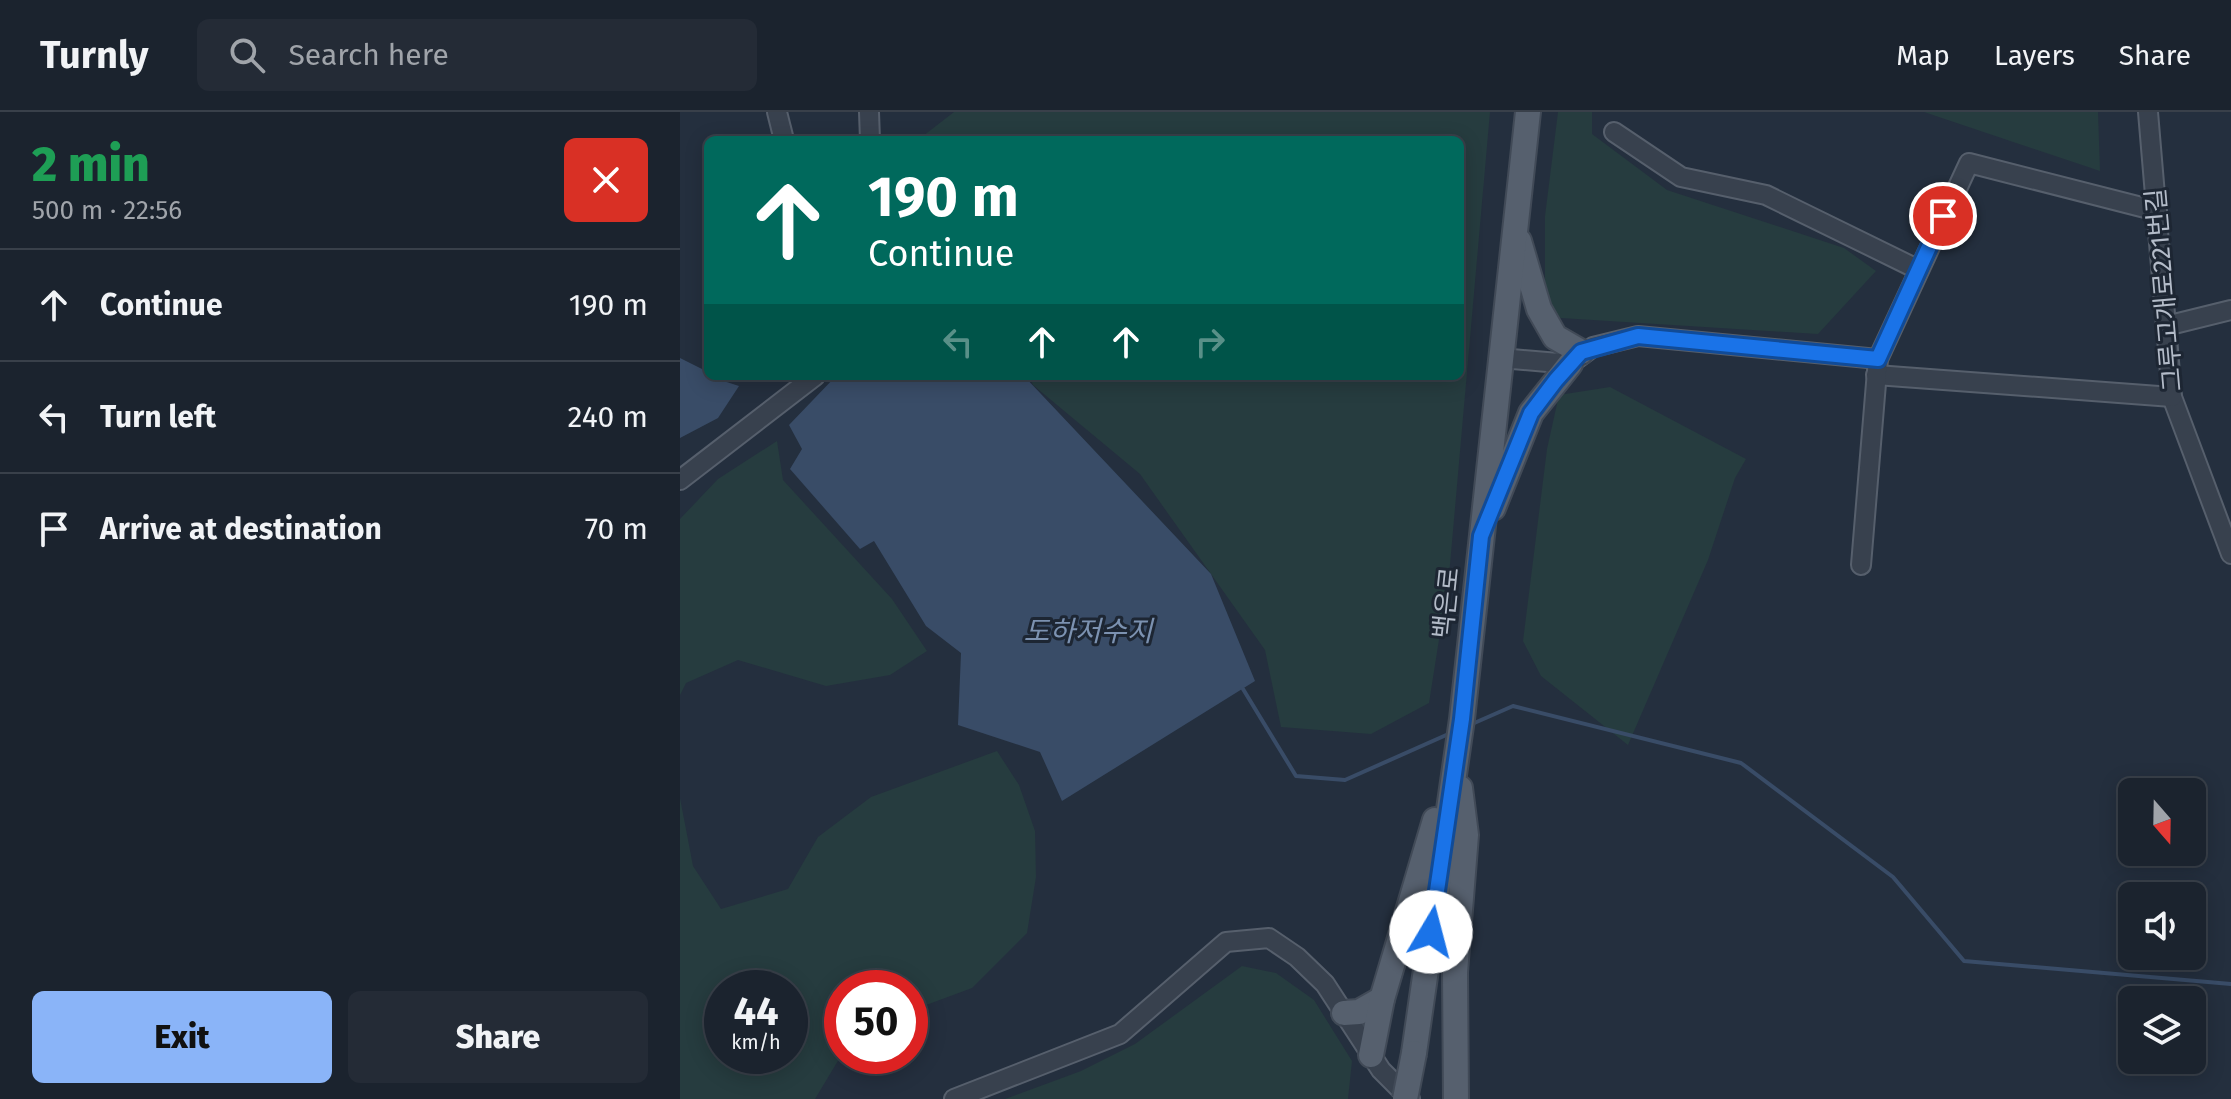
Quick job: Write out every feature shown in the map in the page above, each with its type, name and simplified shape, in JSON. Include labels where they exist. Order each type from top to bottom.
[{"type":"main road","name":"백은로","points":[[1407,1099],[1458,738],[1528,112]]},
{"type":"main road","points":[[1481,536],[1531,413],[1576,358],[1555,337],[1539,309],[1515,227]]},
{"type":"main road","points":[[1371,1055],[1382,999],[1458,738]]},
{"type":"main road","points":[[1456,1099],[1455,972],[1466,835],[1458,738]]},
{"type":"main road","points":[[1344,1013],[1359,1012],[1382,999]]},
{"type":"street","points":[[777,112],[783,136]]},
{"type":"street","points":[[869,112],[870,136]]},
{"type":"street","name":"그루고개로221번길","points":[[2148,112],[2172,397],[2231,554]]},
{"type":"street","points":[[1614,132],[1681,177],[1766,195],[1917,269]]},
{"type":"street","points":[[1861,565],[1877,367],[1917,269],[1969,163],[2157,211]]},
{"type":"street","points":[[2166,326],[2231,310]]},
{"type":"street","points":[[1501,358],[1576,358],[1638,336],[1877,367],[2172,397]]},
{"type":"street","points":[[680,480],[810,380]]},
{"type":"street","points":[[954,1099],[1120,1034],[1226,942],[1269,938],[1297,957],[1325,984],[1371,1055],[1407,1099]]},
{"type":"green space","points":[[954,112],[1490,112],[1449,576],[1429,703],[1371,734],[1281,727],[1265,650],[1140,474],[1031,380],[1464,380],[1464,136],[923,136]]},
{"type":"green space","points":[[1558,112],[1592,112],[1592,134],[1667,190],[1844,248],[1876,271],[1818,334],[1545,317],[1545,216]]},
{"type":"green space","points":[[1924,112],[2098,112],[2100,171]]},
{"type":"green space","points":[[1610,387],[1746,459],[1735,478],[1708,560],[1628,745],[1541,676],[1523,641],[1547,449],[1559,395]]},
{"type":"green space","points":[[777,441],[783,480],[892,599],[927,651],[890,675],[826,686],[738,660],[686,683],[680,695],[680,519],[718,479]]},
{"type":"green space","points":[[997,751],[1019,785],[1035,831],[1036,877],[1027,933],[972,988],[928,1004],[928,970],[824,970],[824,1074],[830,1074],[815,1099],[680,1099],[680,798],[693,866],[721,909],[788,889],[818,837],[871,797]]},
{"type":"green space","points":[[1242,966],[1276,973],[1314,1000],[1352,1061],[1348,1099],[1005,1099],[1081,1071],[1135,1044]]},
{"type":"water","points":[[680,358],[704,370],[704,380],[720,380],[739,386],[718,418],[680,438]]},
{"type":"water","name":"도하저수지","points":[[832,380],[1028,380],[1211,574],[1255,681],[1062,801],[1040,752],[958,725],[961,653],[926,626],[874,541],[860,549],[790,469],[802,449],[789,425]]},
{"type":"waterway","points":[[1243,689],[1296,776],[1345,780],[1453,732]]},
{"type":"waterway","points":[[1472,724],[1513,706],[1741,763],[1893,877],[1964,961],[2231,984]]},
{"type":"route","points":[[1431,932],[1462,719],[1481,536],[1531,413],[1581,352],[1638,336],[1878,359],[1943,216]]}]
